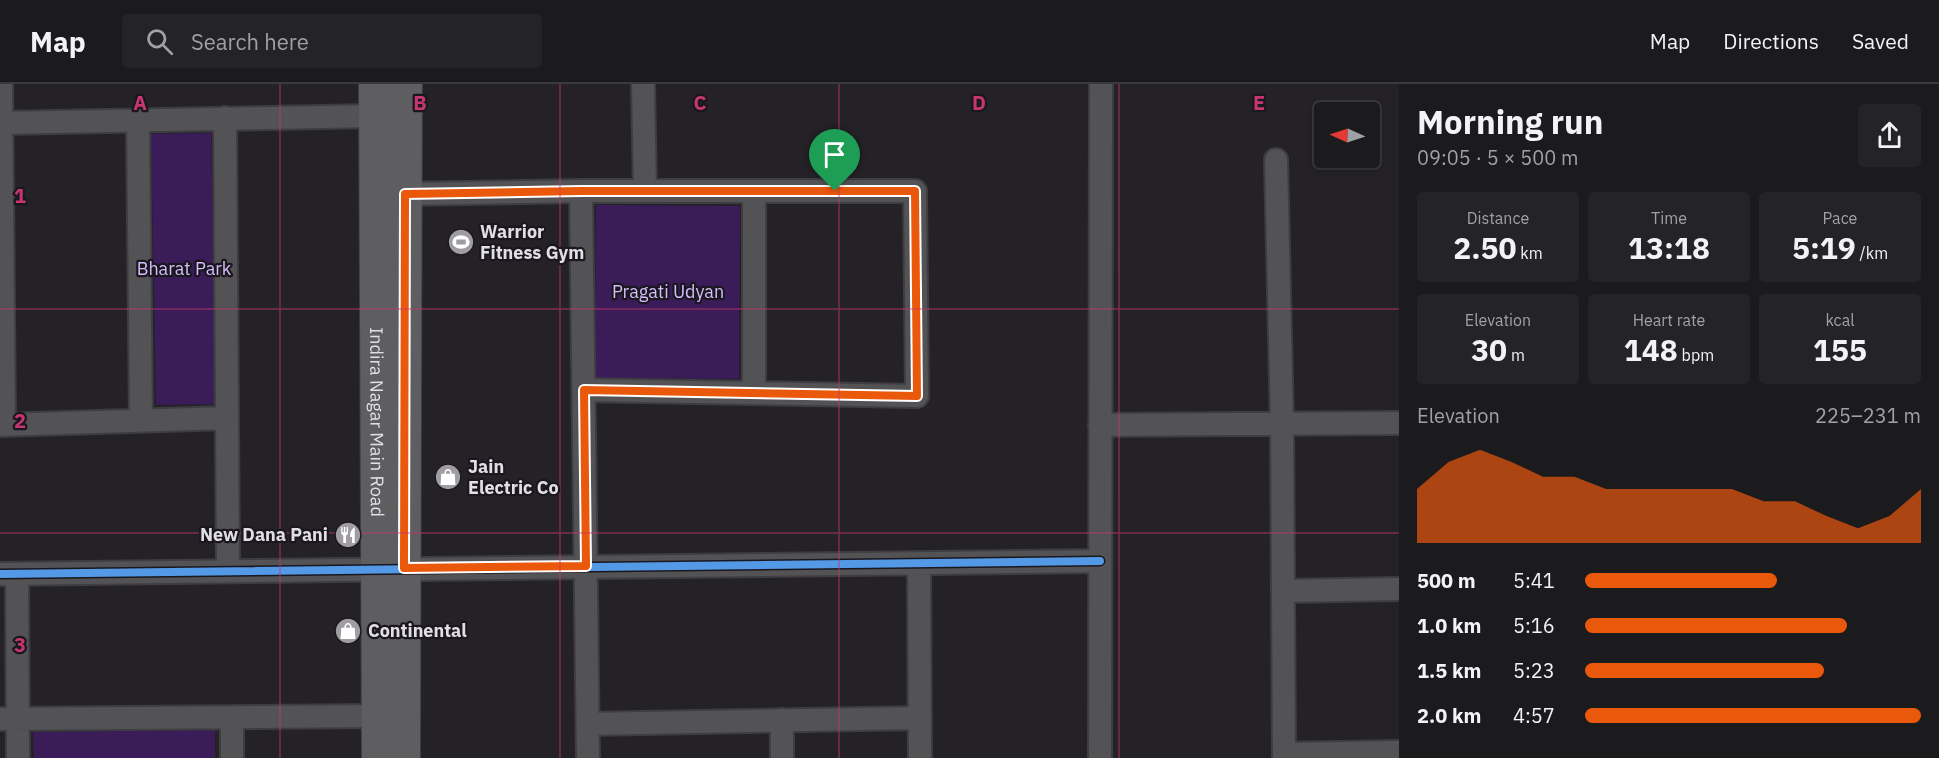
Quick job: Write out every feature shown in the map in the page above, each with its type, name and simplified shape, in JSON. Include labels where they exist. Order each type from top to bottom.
[{"type":"street","points":[[1,84],[2,424],[227,418]]},
{"type":"street","name":"Indira Nagar Main Road","points":[[375,84],[390,568],[404,758]]},
{"type":"street","name":"Indira Nagar Main Road","points":[[378,758],[377,716],[390,568],[405,194],[406,84]]},
{"type":"street","points":[[643,84],[645,191]]},
{"type":"street","points":[[1100,758],[1101,84]]},
{"type":"street","points":[[1,123],[375,116]]},
{"type":"street","points":[[225,118],[228,570]]},
{"type":"street","points":[[138,120],[141,420]]},
{"type":"street","points":[[1276,160],[1282,424],[1284,756],[1399,753]]},
{"type":"street","points":[[581,191],[588,758]]},
{"type":"street","points":[[405,194],[581,191],[915,191],[917,396],[584,390]]},
{"type":"street","points":[[754,191],[754,393]]},
{"type":"street","points":[[1100,425],[1399,423]]},
{"type":"street","points":[[18,758],[9,719],[8,574],[1100,561]]},
{"type":"street","points":[[919,563],[920,758]]},
{"type":"street","points":[[1283,591],[1399,589]]},
{"type":"street","points":[[9,719],[377,716]]},
{"type":"street","points":[[232,718],[232,758]]},
{"type":"street","points":[[588,723],[920,718]]},
{"type":"street","points":[[782,720],[782,758]]},
{"type":"green space","name":"Bharat Park","points":[[211,133],[216,404],[156,405],[151,134]]},
{"type":"green space","name":"Pragati Udyan","points":[[596,205],[740,206],[739,379],[595,378]]},
{"type":"green space","points":[[215,730],[215,758],[34,758],[33,732]]},
{"type":"cycle path","points":[[405,194],[581,191],[915,191],[917,396],[584,390]]},
{"type":"cycle path","points":[[0,574],[1100,561]]},
{"type":"place","name":"Warrior Fitness Gym","points":[[461,242]]},
{"type":"place","name":"Jain Electric Co","points":[[448,477]]},
{"type":"place","name":"New Dana Pani","points":[[348,535]]},
{"type":"place","name":"Continental","points":[[348,631]]},
{"type":"route","points":[[835,191],[915,191],[917,396],[584,390],[586,566],[404,568],[405,194],[835,191]]}]
